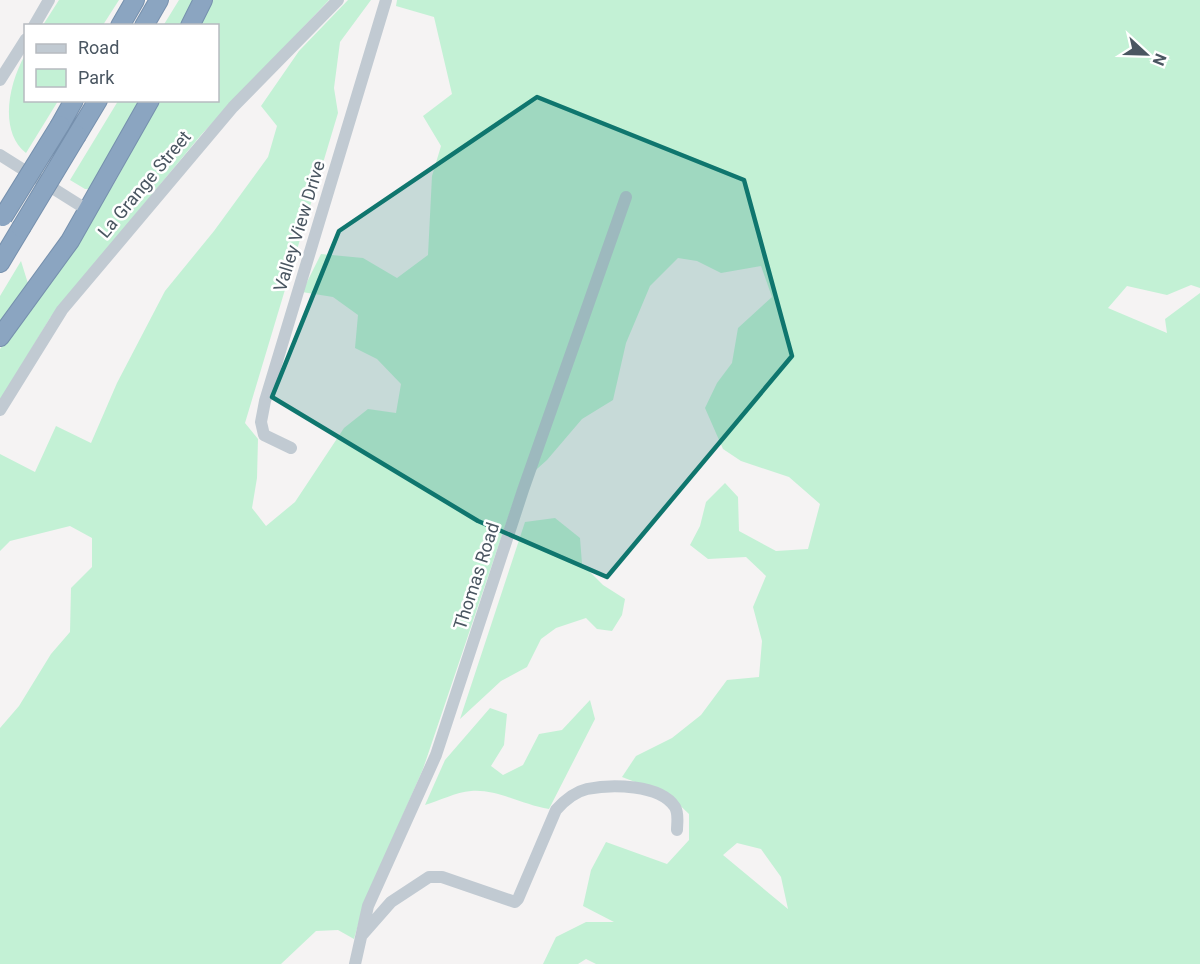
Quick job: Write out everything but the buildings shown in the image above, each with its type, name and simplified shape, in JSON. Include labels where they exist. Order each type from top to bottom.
[{"type":"highway","points":[[121,24],[135,0]]},
{"type":"highway","points":[[145,24],[159,0]]},
{"type":"highway","points":[[191,24],[203,0]]},
{"type":"highway","points":[[2,220],[73,102]]},
{"type":"highway","points":[[0,263],[97,102]]},
{"type":"highway","points":[[0,337],[64,250],[149,102]]},
{"type":"street","points":[[35,24],[49,0]]},
{"type":"street","name":"La Grange Street","points":[[0,410],[62,310],[233,106],[338,0]]},
{"type":"street","name":"Valley View Drive","points":[[291,448],[264,435],[261,422],[265,401],[386,0]]},
{"type":"street","points":[[0,80],[24,42]]},
{"type":"street","points":[[0,155],[89,210]]},
{"type":"street","name":"Thomas Road","points":[[355,964],[368,906],[436,755],[522,490],[626,197]]},
{"type":"street","points":[[361,936],[391,902],[429,877],[442,877],[515,902],[556,810],[566,799],[585,790],[642,788],[658,793],[674,807],[678,817],[676,830]]},
{"type":"highlighted area","points":[[537,97],[744,180],[792,356],[607,577],[478,521],[272,397],[339,231]]},
{"type":"green space","points":[[59,0],[119,0],[104,24],[44,24]]},
{"type":"green space","points":[[179,0],[196,0],[183,24],[164,24]]},
{"type":"green space","points":[[213,0],[329,0],[201,135],[50,318],[0,401],[0,349],[59,270],[115,182],[158,102],[219,102],[219,24],[200,24]]},
{"type":"green space","points":[[348,0],[371,0],[340,42],[334,88],[338,113],[245,423],[258,439],[257,478],[252,508],[266,526],[295,502],[344,428],[368,409],[396,413],[401,384],[377,359],[355,348],[358,315],[333,297],[302,292],[321,254],[363,258],[397,278],[428,255],[432,176],[441,146],[423,116],[452,94],[434,17],[396,6],[397,0],[1200,0],[1200,288],[1191,285],[1167,295],[1127,286],[1108,308],[1167,333],[1165,319],[1200,293],[1200,964],[596,964],[586,959],[578,964],[543,964],[556,937],[586,922],[614,922],[583,906],[591,870],[606,842],[667,864],[689,840],[689,814],[669,795],[622,777],[636,756],[672,738],[701,715],[727,680],[759,677],[762,641],[753,607],[766,576],[746,557],[708,559],[690,545],[700,526],[706,502],[725,483],[738,497],[739,531],[776,551],[808,549],[820,504],[789,477],[741,461],[723,449],[705,408],[717,383],[732,363],[738,328],[772,297],[761,266],[721,273],[697,261],[678,258],[650,286],[626,343],[613,400],[582,419],[547,460],[519,485],[423,769],[364,904],[354,939],[338,930],[316,931],[281,964],[0,964],[0,728],[19,706],[51,654],[70,632],[71,588],[92,567],[92,538],[70,526],[10,541],[0,551],[0,454],[35,472],[56,426],[91,443],[117,383],[165,291],[214,231],[268,157],[277,126],[261,106],[299,51]],"holes":[[[737,843],[761,849],[781,877],[788,909],[723,855]]]},
{"type":"green space","points":[[24,57],[24,102],[57,102],[26,153],[12,134],[10,122],[11,95]]},
{"type":"green space","points":[[117,102],[141,102],[91,189],[85,189],[70,180]]},
{"type":"green space","points":[[21,261],[30,290],[0,329],[0,296]]},
{"type":"green space","points":[[555,518],[580,538],[582,564],[603,585],[625,599],[622,615],[612,631],[597,629],[586,618],[556,628],[541,639],[527,667],[501,681],[460,719],[525,522]]},
{"type":"green space","points":[[590,700],[595,719],[549,809],[481,791],[459,793],[425,805],[445,760],[490,708],[507,714],[504,745],[491,766],[503,775],[523,765],[539,734],[562,730]]}]
